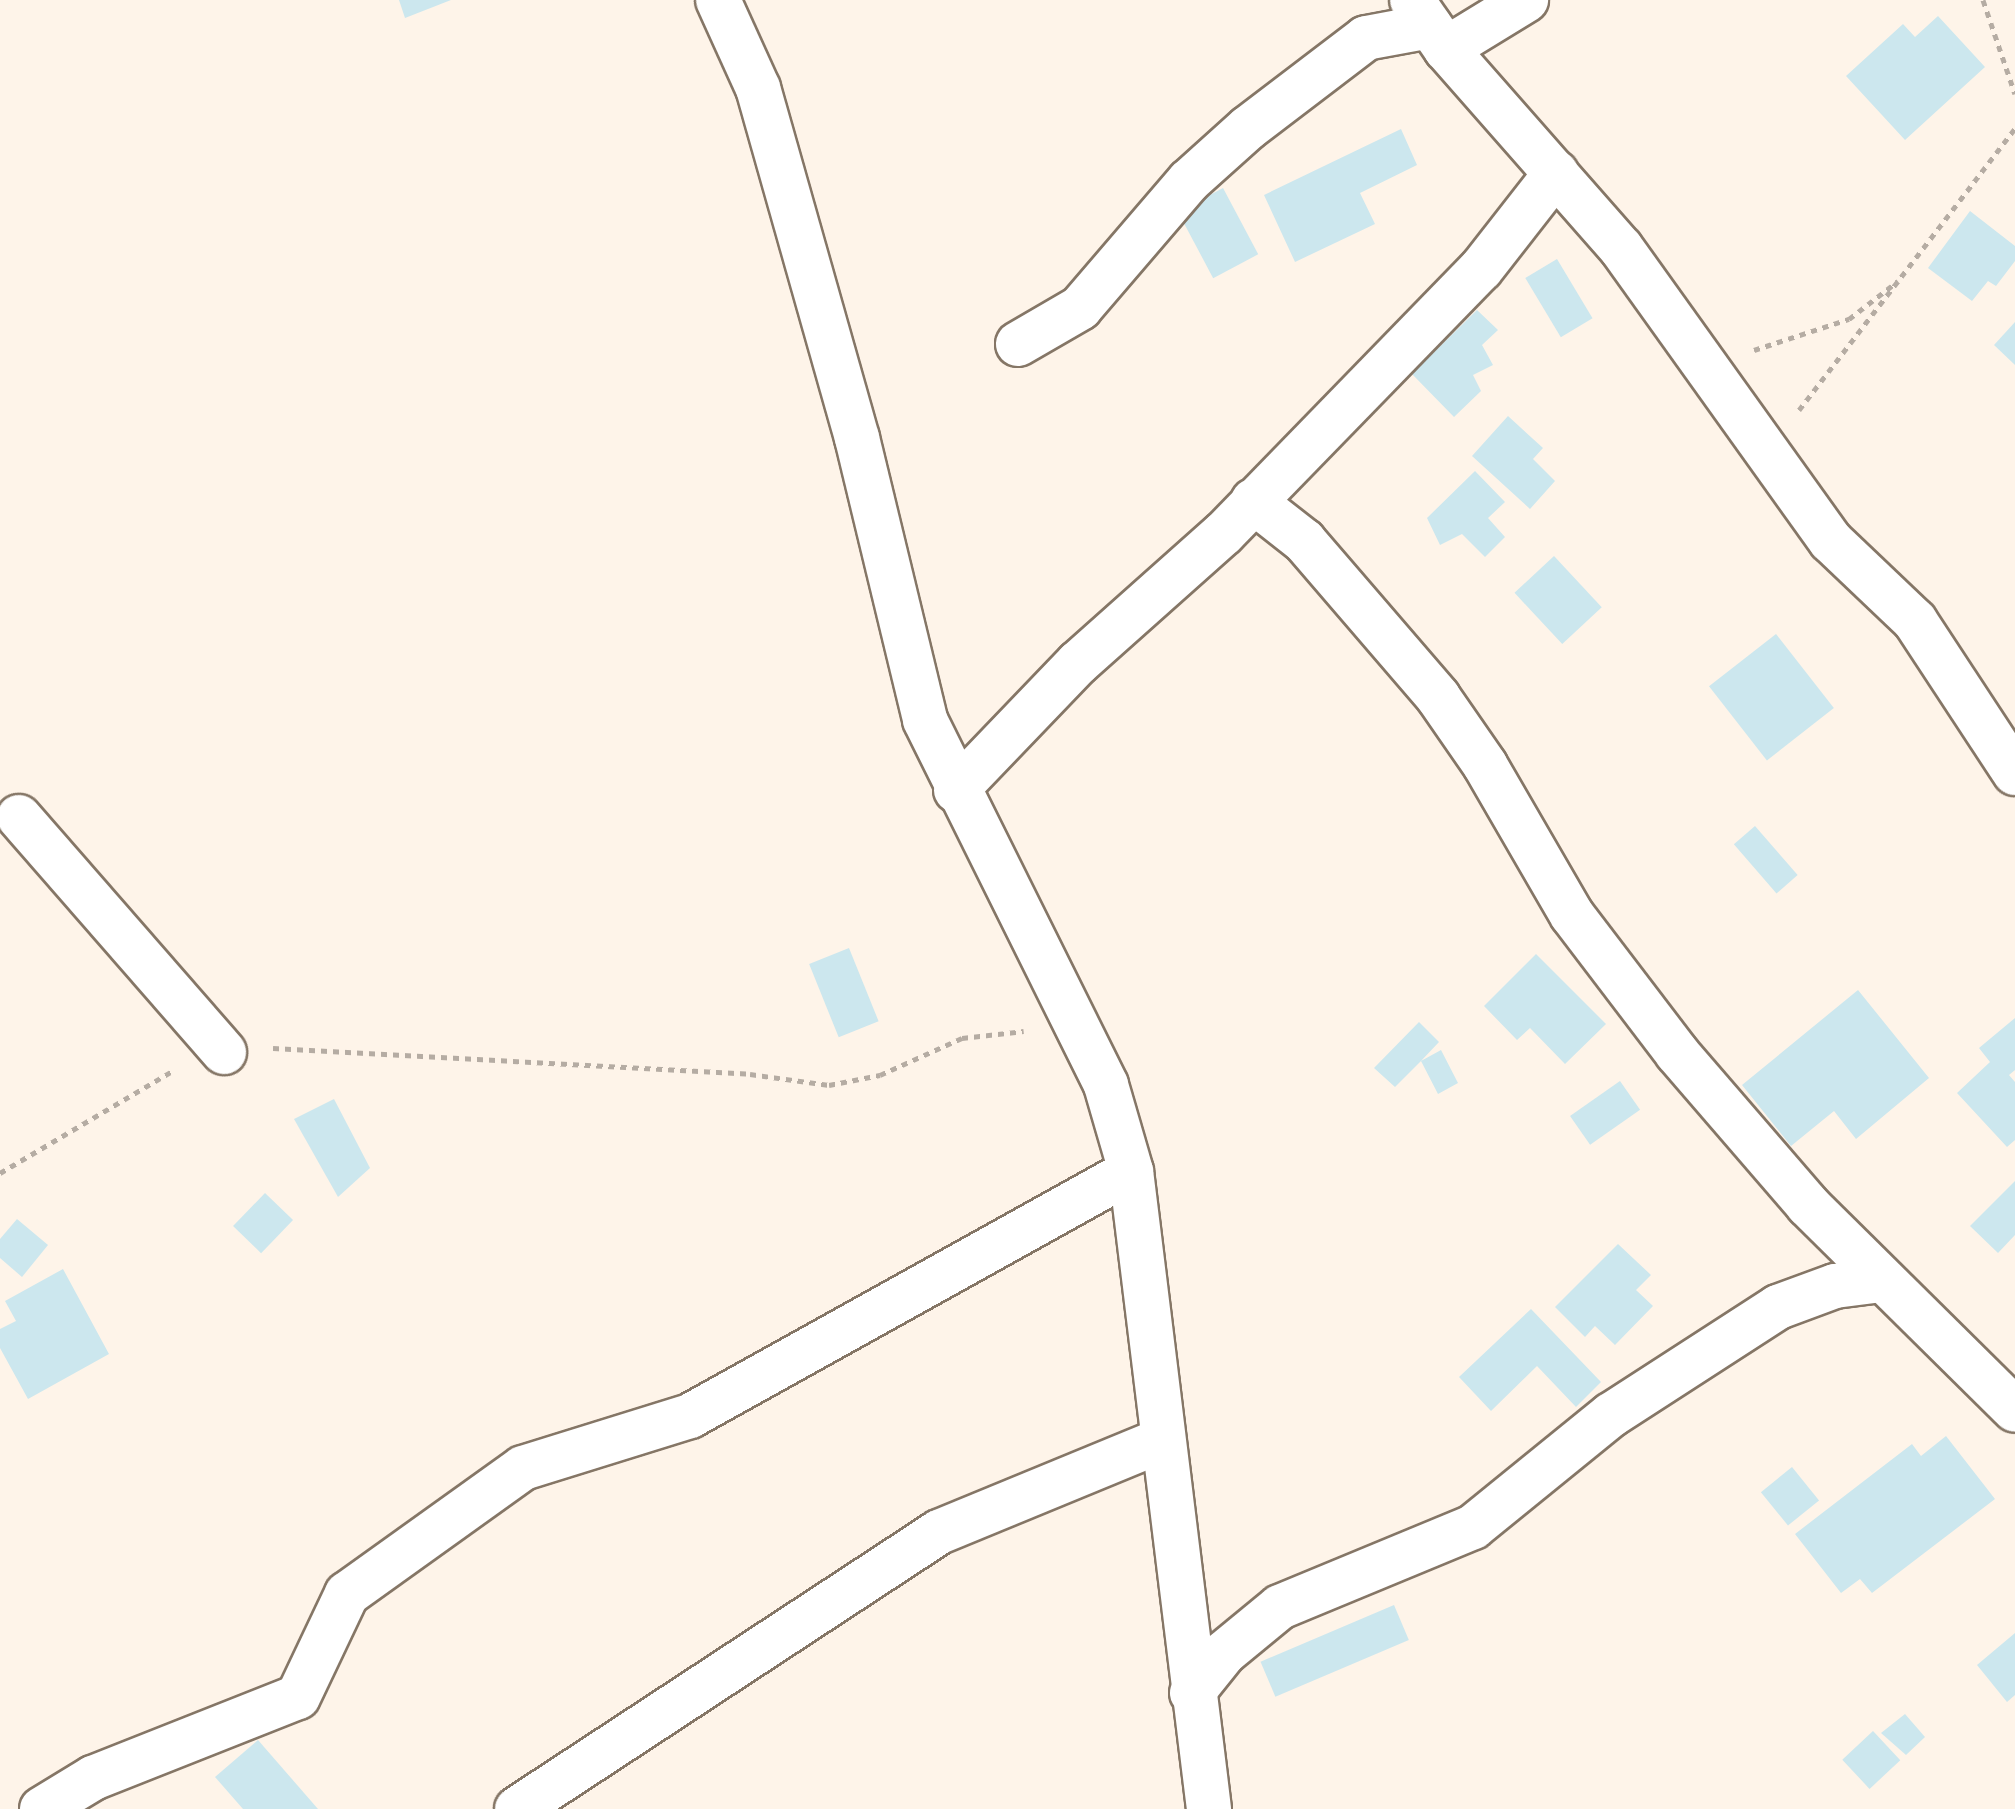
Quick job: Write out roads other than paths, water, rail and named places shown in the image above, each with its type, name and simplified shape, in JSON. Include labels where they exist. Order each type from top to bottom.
[{"type":"street","points":[[718,0],[758,88],[857,438],[925,720],[956,790],[1106,1085],[1131,1171],[1160,1441],[1209,1809]]},
{"type":"street","points":[[1018,344],[1080,308],[1189,181],[1248,128],[1366,38],[1526,0]]},
{"type":"street","points":[[1429,25],[1556,173],[1702,358],[1771,450],[1831,541],[1915,621],[2015,773]]},
{"type":"street","points":[[956,790],[1078,663],[1154,601],[1481,269],[1556,173]]},
{"type":"street","points":[[1253,501],[1304,541],[1438,697],[1485,765],[1572,915],[1677,1053],[1808,1205],[2015,1410]]},
{"type":"street","points":[[19,817],[224,1052]]},
{"type":"street","points":[[42,1809],[93,1778],[298,1697],[347,1594],[523,1468],[690,1416],[1131,1171]]},
{"type":"street","points":[[1192,1693],[1224,1653],[1280,1607],[1473,1527],[1611,1415],[1778,1307],[1835,1286],[1882,1280]]},
{"type":"street","points":[[517,1809],[939,1532],[1160,1441]]}]
